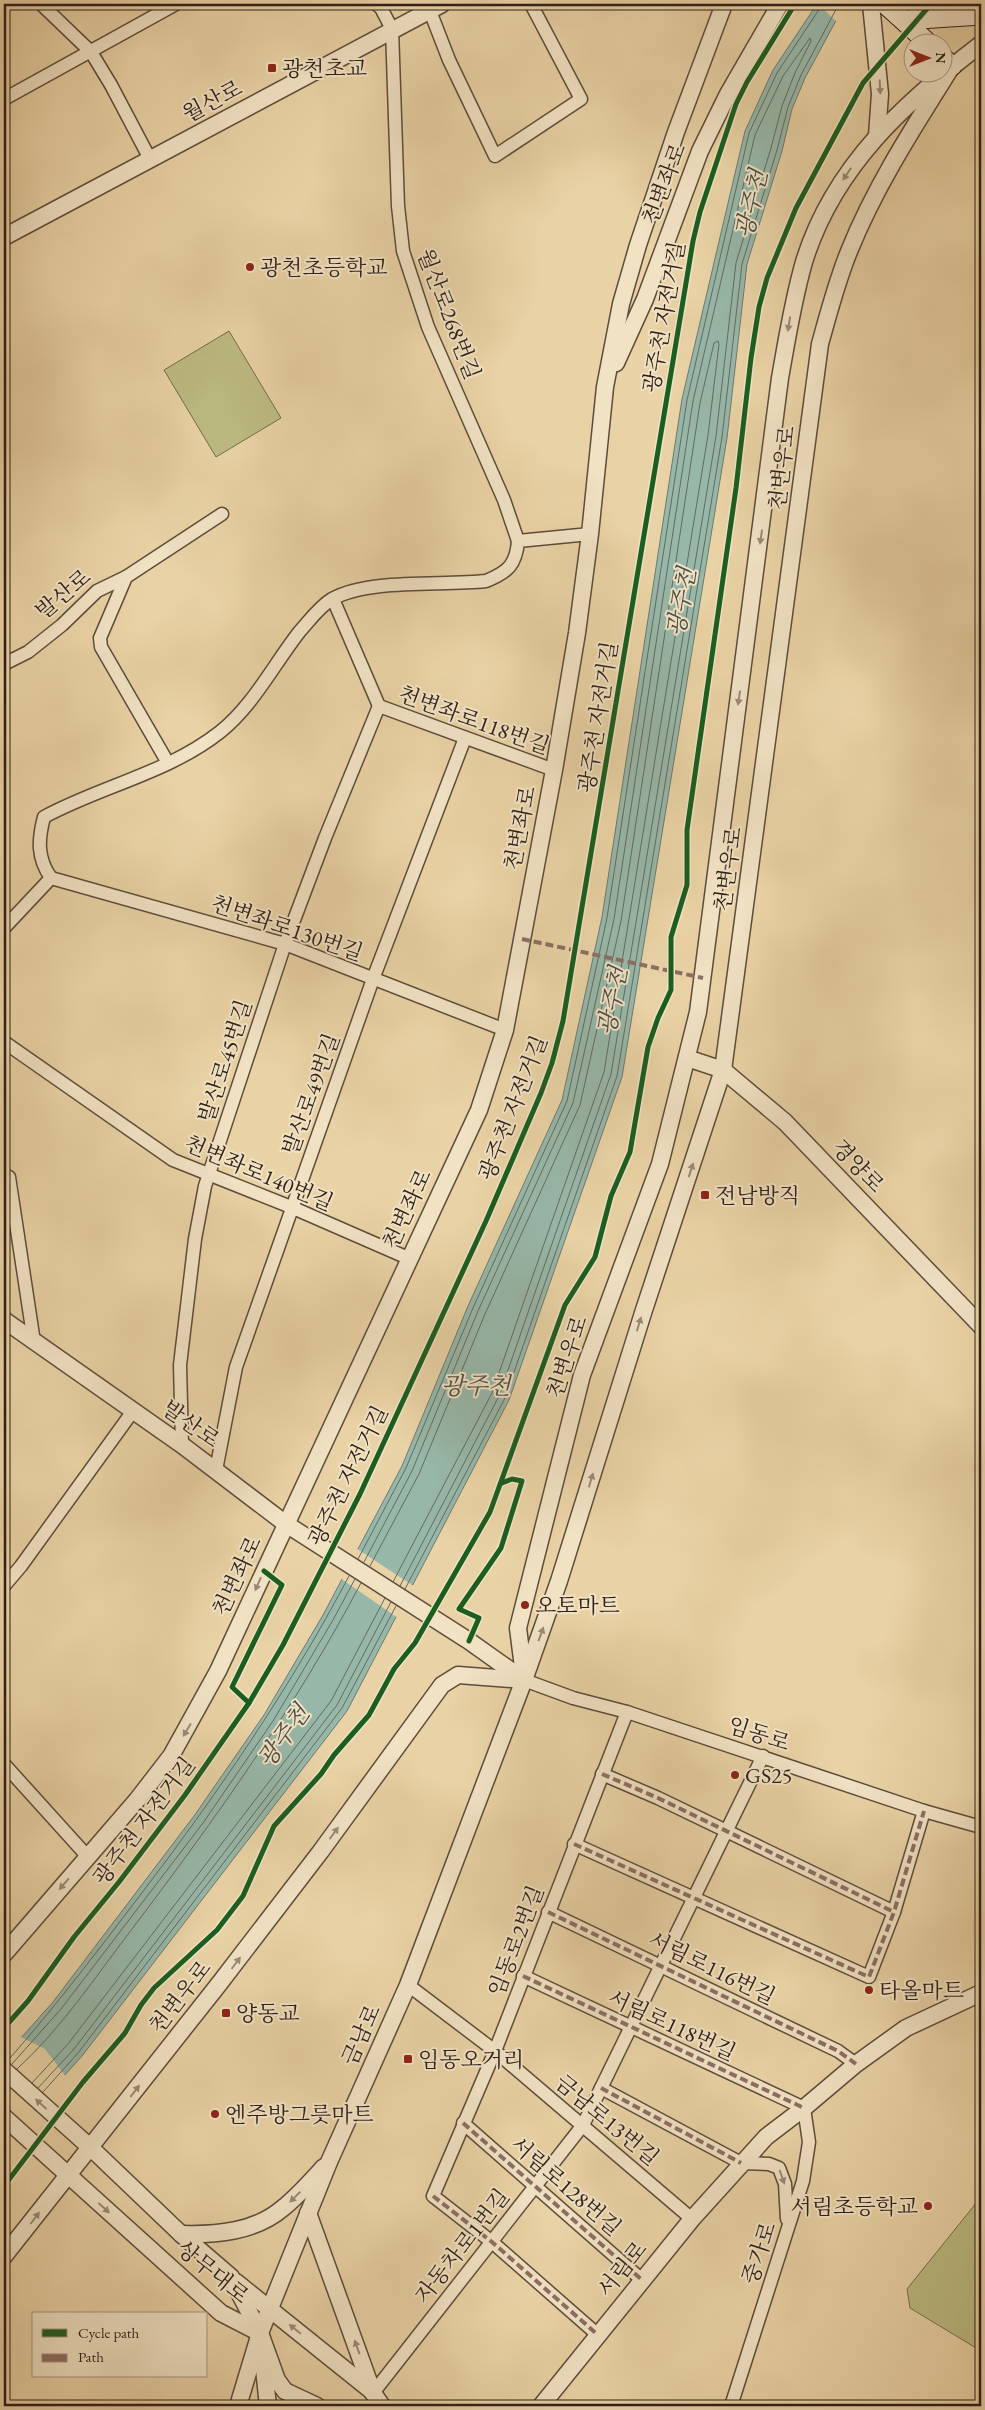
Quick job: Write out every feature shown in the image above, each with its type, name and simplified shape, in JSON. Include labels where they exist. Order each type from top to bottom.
[{"type":"main road","points":[[885,4],[917,32]]},
{"type":"main road","points":[[904,20],[981,15]]},
{"type":"street","points":[[40,4],[91,52],[111,85],[150,159]]},
{"type":"street","points":[[4,99],[176,4]]},
{"type":"street","points":[[376,4],[381,8],[392,29]]},
{"type":"street","points":[[436,7],[449,60],[495,156],[580,99],[531,4]]},
{"type":"street","name":"천변좌로","points":[[604,387],[645,299],[700,151],[728,94],[780,4]]},
{"type":"street","points":[[871,4],[880,94],[877,136]]},
{"type":"street","name":"천변좌로","points":[[4,1954],[137,1800],[171,1756],[193,1720],[218,1671],[408,1258],[479,1110],[506,1030],[554,770],[577,633],[590,534],[604,387],[621,304],[638,245],[676,132],[723,6]]},
{"type":"street","name":"월산로","points":[[4,237],[436,7]]},
{"type":"street","name":"월산로268번길","points":[[392,29],[398,206],[402,251],[428,327],[504,500],[518,541]]},
{"type":"street","name":"천변우로","points":[[952,59],[981,44]]},
{"type":"street","name":"천변우로","points":[[524,1680],[518,1628],[582,1375],[660,1164],[698,1012],[780,378],[792,308],[805,260],[827,207],[847,173],[877,136],[928,82]]},
{"type":"street","name":"천변우로","points":[[524,1680],[559,1581],[643,1313],[723,1070],[820,344],[836,286],[850,248],[936,82]]},
{"type":"street","name":"발산로","points":[[4,664],[28,652],[62,624],[97,591],[126,577],[222,514]]},
{"type":"street","points":[[4,928],[51,878],[43,866],[38,840],[44,817],[68,804],[115,787],[190,753],[222,730],[239,713],[312,616],[333,599],[372,588],[486,581],[500,575],[510,567],[517,557],[518,541],[590,534]]},
{"type":"street","points":[[126,577],[105,623],[100,638],[101,647],[168,763]]},
{"type":"street","name":"천변좌로118번길","points":[[333,599],[379,706],[554,770]]},
{"type":"street","name":"발산로45번길","points":[[182,1445],[180,1365],[195,1240],[208,1175],[285,944],[325,838],[379,706]]},
{"type":"street","name":"발산로49번길","points":[[216,1470],[236,1367],[373,979],[465,738]]},
{"type":"street","name":"천변좌로130번길","points":[[51,878],[285,944],[506,1030]]},
{"type":"street","name":"천변좌로140번길","points":[[4,1042],[173,1160],[408,1258]]},
{"type":"street","name":"경양로","points":[[687,1058],[723,1070],[785,1122],[981,1326]]},
{"type":"street","points":[[4,1178],[9,1177],[34,1342]]},
{"type":"street","name":"발산로","points":[[4,1320],[182,1445],[286,1524],[458,1634],[524,1680]]},
{"type":"street","points":[[4,1586],[133,1411]]},
{"type":"street","name":"천변우로","points":[[4,2256],[68,2174],[91,2148],[321,1851],[442,1685],[458,1674],[524,1680]]},
{"type":"street","name":"임동로","points":[[524,1680],[572,1698],[628,1712],[924,1811],[981,1828]]},
{"type":"street","name":"금남로","points":[[238,2406],[260,2333],[329,2162],[408,1985],[524,1680]]},
{"type":"street","name":"임동로2번길","points":[[495,2051],[574,1844],[628,1712]]},
{"type":"street","name":"자동차로1번길","points":[[378,2399],[492,2242],[583,2125],[763,1756]]},
{"type":"street","points":[[4,1764],[88,1857]]},
{"type":"street","points":[[602,1774],[658,1798],[894,1912]]},
{"type":"street","points":[[574,1844],[869,1978],[894,1912],[924,1811]]},
{"type":"street","name":"서림로116번길","points":[[548,1912],[838,2051],[856,2064]]},
{"type":"street","name":"서림로118번길","points":[[523,1976],[630,2028],[804,2108]]},
{"type":"street","name":"금남로13번길","points":[[408,1985],[495,2051],[692,2219]]},
{"type":"street","name":"서림로","points":[[541,2406],[692,2219],[766,2137],[856,2064],[906,2028],[981,1993]]},
{"type":"street","points":[[495,2051],[433,2196],[492,2242],[598,2335]]},
{"type":"street","name":"상무대로","points":[[4,2070],[230,2277],[260,2333]]},
{"type":"street","points":[[601,2088],[741,2163],[769,2164],[779,2168],[782,2174],[786,2197],[788,2230]]},
{"type":"street","name":"중가로","points":[[731,2406],[788,2230],[807,2162],[809,2142],[804,2108]]},
{"type":"street","points":[[4,2117],[68,2174]]},
{"type":"street","name":"서림로128번길","points":[[463,2123],[536,2185],[642,2280]]},
{"type":"street","name":"상무대로","points":[[181,2234],[205,2235],[230,2232],[270,2217],[283,2208],[329,2162]]},
{"type":"street","name":"상무대로","points":[[68,2174],[221,2313],[260,2333]]},
{"type":"street","points":[[308,2213],[378,2399]]},
{"type":"street","points":[[230,2277],[270,2308],[378,2399]]},
{"type":"street","points":[[260,2333],[268,2406]]},
{"type":"street","points":[[260,2333],[272,2369],[282,2386],[299,2399],[317,2406]]},
{"type":"shaded area","points":[[229,331],[281,418],[216,457],[164,370]]},
{"type":"shaded area","points":[[981,2197],[981,2351],[910,2308],[907,2289]]},
{"type":"water","name":"광주천","points":[[817,4],[845,4],[805,78],[792,109],[782,151],[747,264],[727,438],[622,1077],[509,1400],[347,1711],[82,2056],[4,2142],[4,2057],[53,2002],[194,1816],[264,1715],[323,1615],[402,1466],[468,1306],[562,1100],[602,917],[682,399],[745,131],[773,70]]},
{"type":"pier","points":[[818,4],[848,4],[837,22]]},
{"type":"pier","points":[[356,1548],[415,1587],[398,1618],[340,1578]]},
{"type":"pier","points":[[19,2036],[45,2049],[66,2077],[4,2144],[4,2053]]},
{"type":"marked path","points":[[522,939],[703,978]]},
{"type":"marked path","points":[[602,1774],[658,1798],[894,1912]]},
{"type":"marked path","points":[[574,1844],[869,1977],[894,1912],[924,1811]]},
{"type":"marked path","points":[[548,1912],[838,2051],[856,2064]]},
{"type":"marked path","points":[[523,1976],[804,2108]]},
{"type":"marked path","points":[[601,2088],[741,2163]]},
{"type":"marked path","points":[[463,2123],[642,2280]]},
{"type":"marked path","points":[[433,2196],[492,2242],[598,2335]]},
{"type":"cycle path","name":"광주천 자전거길","points":[[4,2028],[28,2001],[74,1937],[119,1882],[185,1795],[249,1703],[283,1645],[360,1494],[486,1221],[541,1093],[552,1063],[563,1021],[693,241],[700,212],[736,104],[747,82],[795,4]]},
{"type":"cycle path","points":[[4,2186],[83,2082],[125,2033],[141,2005],[154,1988],[217,1930],[243,1896],[274,1826],[321,1774],[334,1755],[369,1715],[394,1669],[415,1643],[490,1512],[565,1305],[595,1257],[611,1196],[630,1152],[648,1047],[658,1018],[671,990],[671,937],[687,885],[687,830],[736,488],[751,358],[759,307],[767,278],[796,208],[863,83],[931,4]]},
{"type":"cycle path","points":[[469,1641],[479,1618],[459,1609],[501,1548],[522,1481],[512,1479],[502,1483]]},
{"type":"cycle path","points":[[249,1703],[232,1687],[282,1585],[264,1571]]},
{"type":"place","name":"광천초교","points":[[272,68]]},
{"type":"place","name":"광천초등학교","points":[[250,267]]},
{"type":"place","name":"전남방직","points":[[705,1195]]},
{"type":"place","name":"오토마트","points":[[525,1605]]},
{"type":"place","name":"GS25","points":[[735,1775]]},
{"type":"place","name":"타올마트","points":[[869,1990]]},
{"type":"place","name":"양동교","points":[[226,2013]]},
{"type":"place","name":"임동오거리","points":[[408,2059]]},
{"type":"place","name":"엔주방그릇마트","points":[[215,2114]]},
{"type":"place","name":"서림초등학교","points":[[928,2206]]}]
